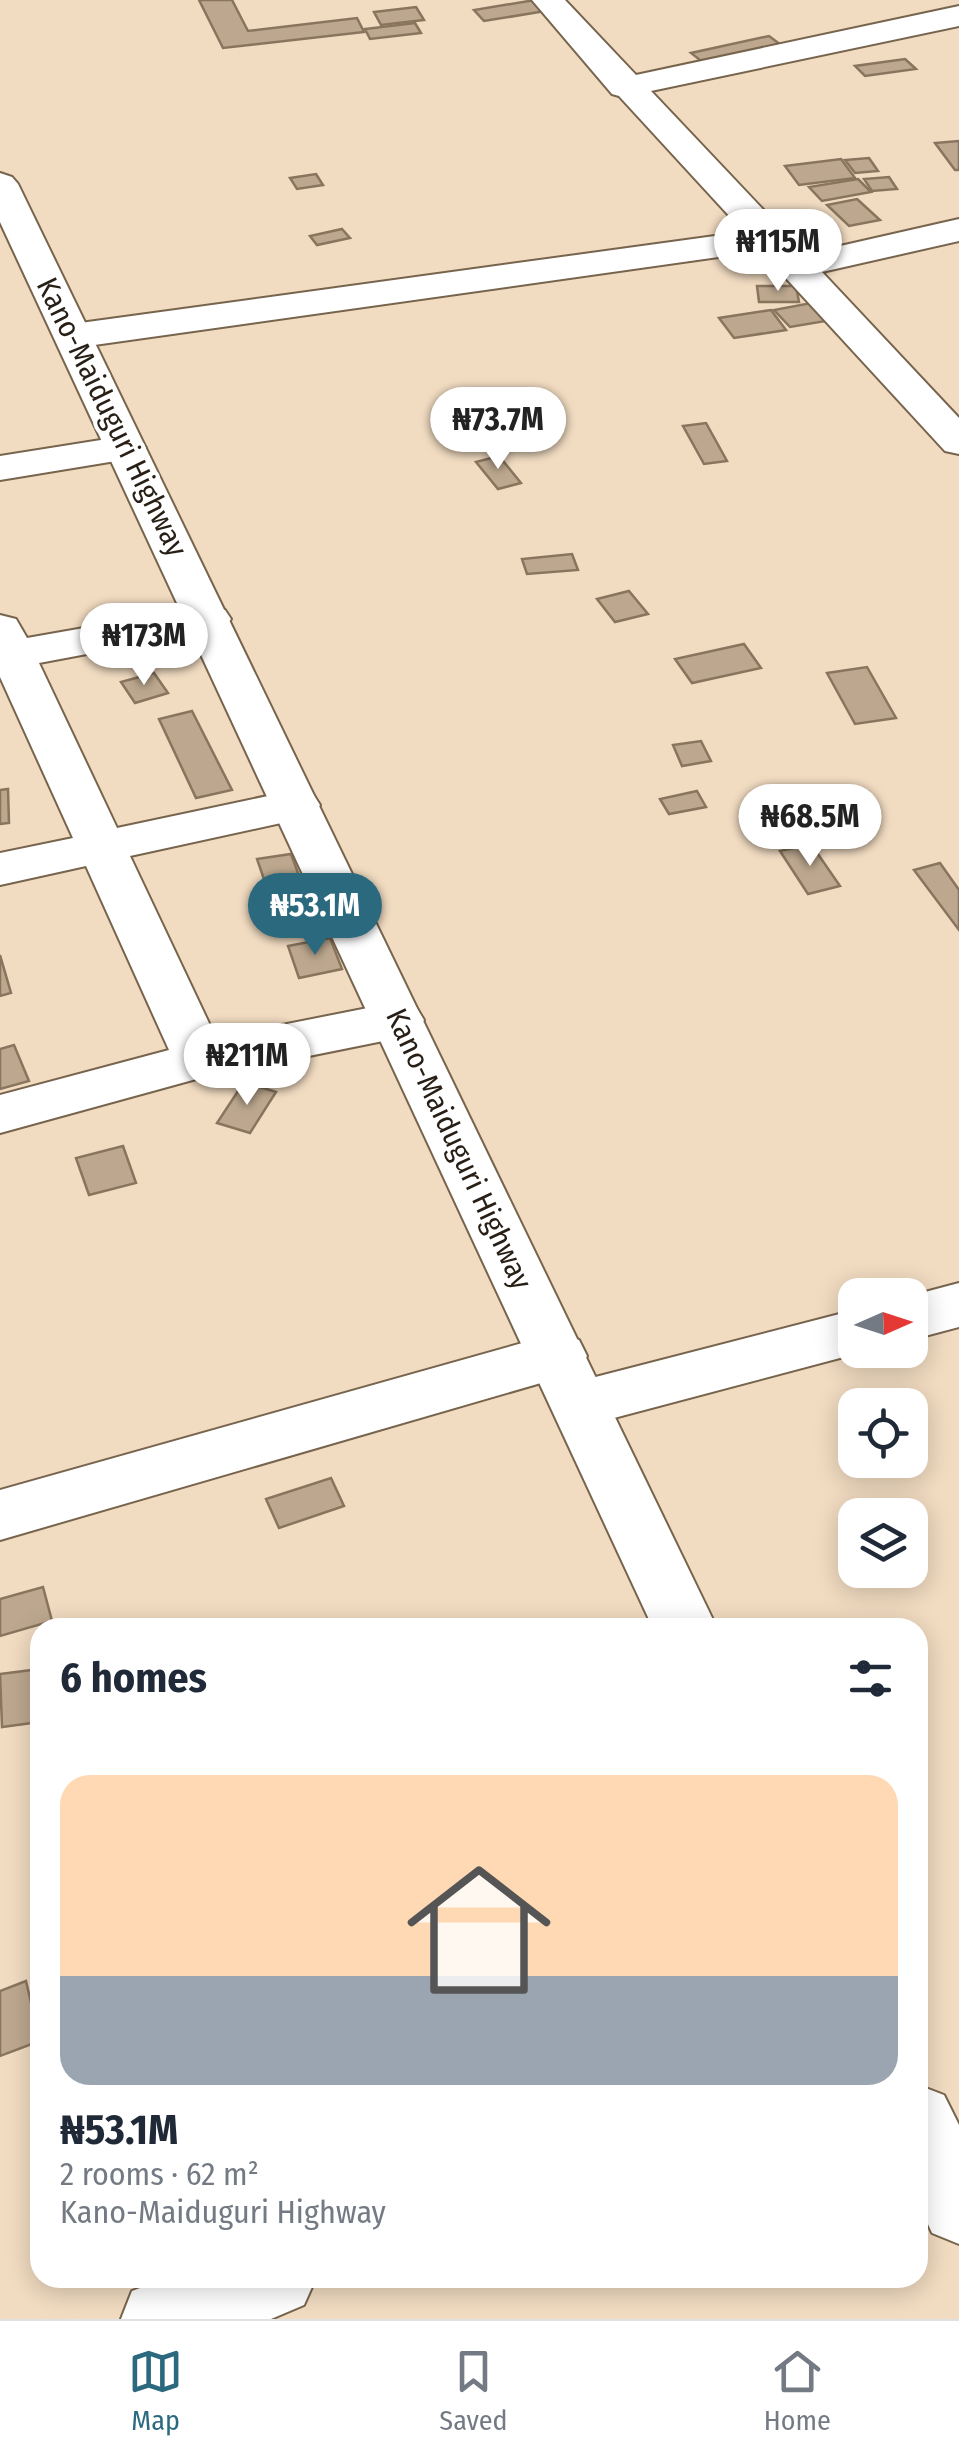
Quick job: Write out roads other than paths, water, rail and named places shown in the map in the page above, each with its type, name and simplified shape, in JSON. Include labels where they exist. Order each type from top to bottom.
[{"type":"main road","points":[[548,0],[624,87],[798,266],[959,442]]},
{"type":"main road","points":[[624,87],[959,16]]},
{"type":"main road","name":"Kano-Maiduguri Highway","points":[[0,184],[680,1618]]},
{"type":"main road","points":[[798,266],[959,230]]},
{"type":"main road","points":[[73,336],[770,239]]},
{"type":"main road","points":[[0,468],[126,448]]},
{"type":"main road","points":[[200,1060],[105,846],[4,646],[208,619]]},
{"type":"main road","points":[[0,869],[296,805]]},
{"type":"main road","points":[[0,1114],[200,1060],[398,1020]]},
{"type":"main road","points":[[928,1313],[959,1305]]},
{"type":"main road","points":[[0,1515],[569,1380],[838,1335]]},
{"type":"main road","points":[[928,2141],[959,2206]]},
{"type":"main road","points":[[160,2319],[248,2288]]}]
